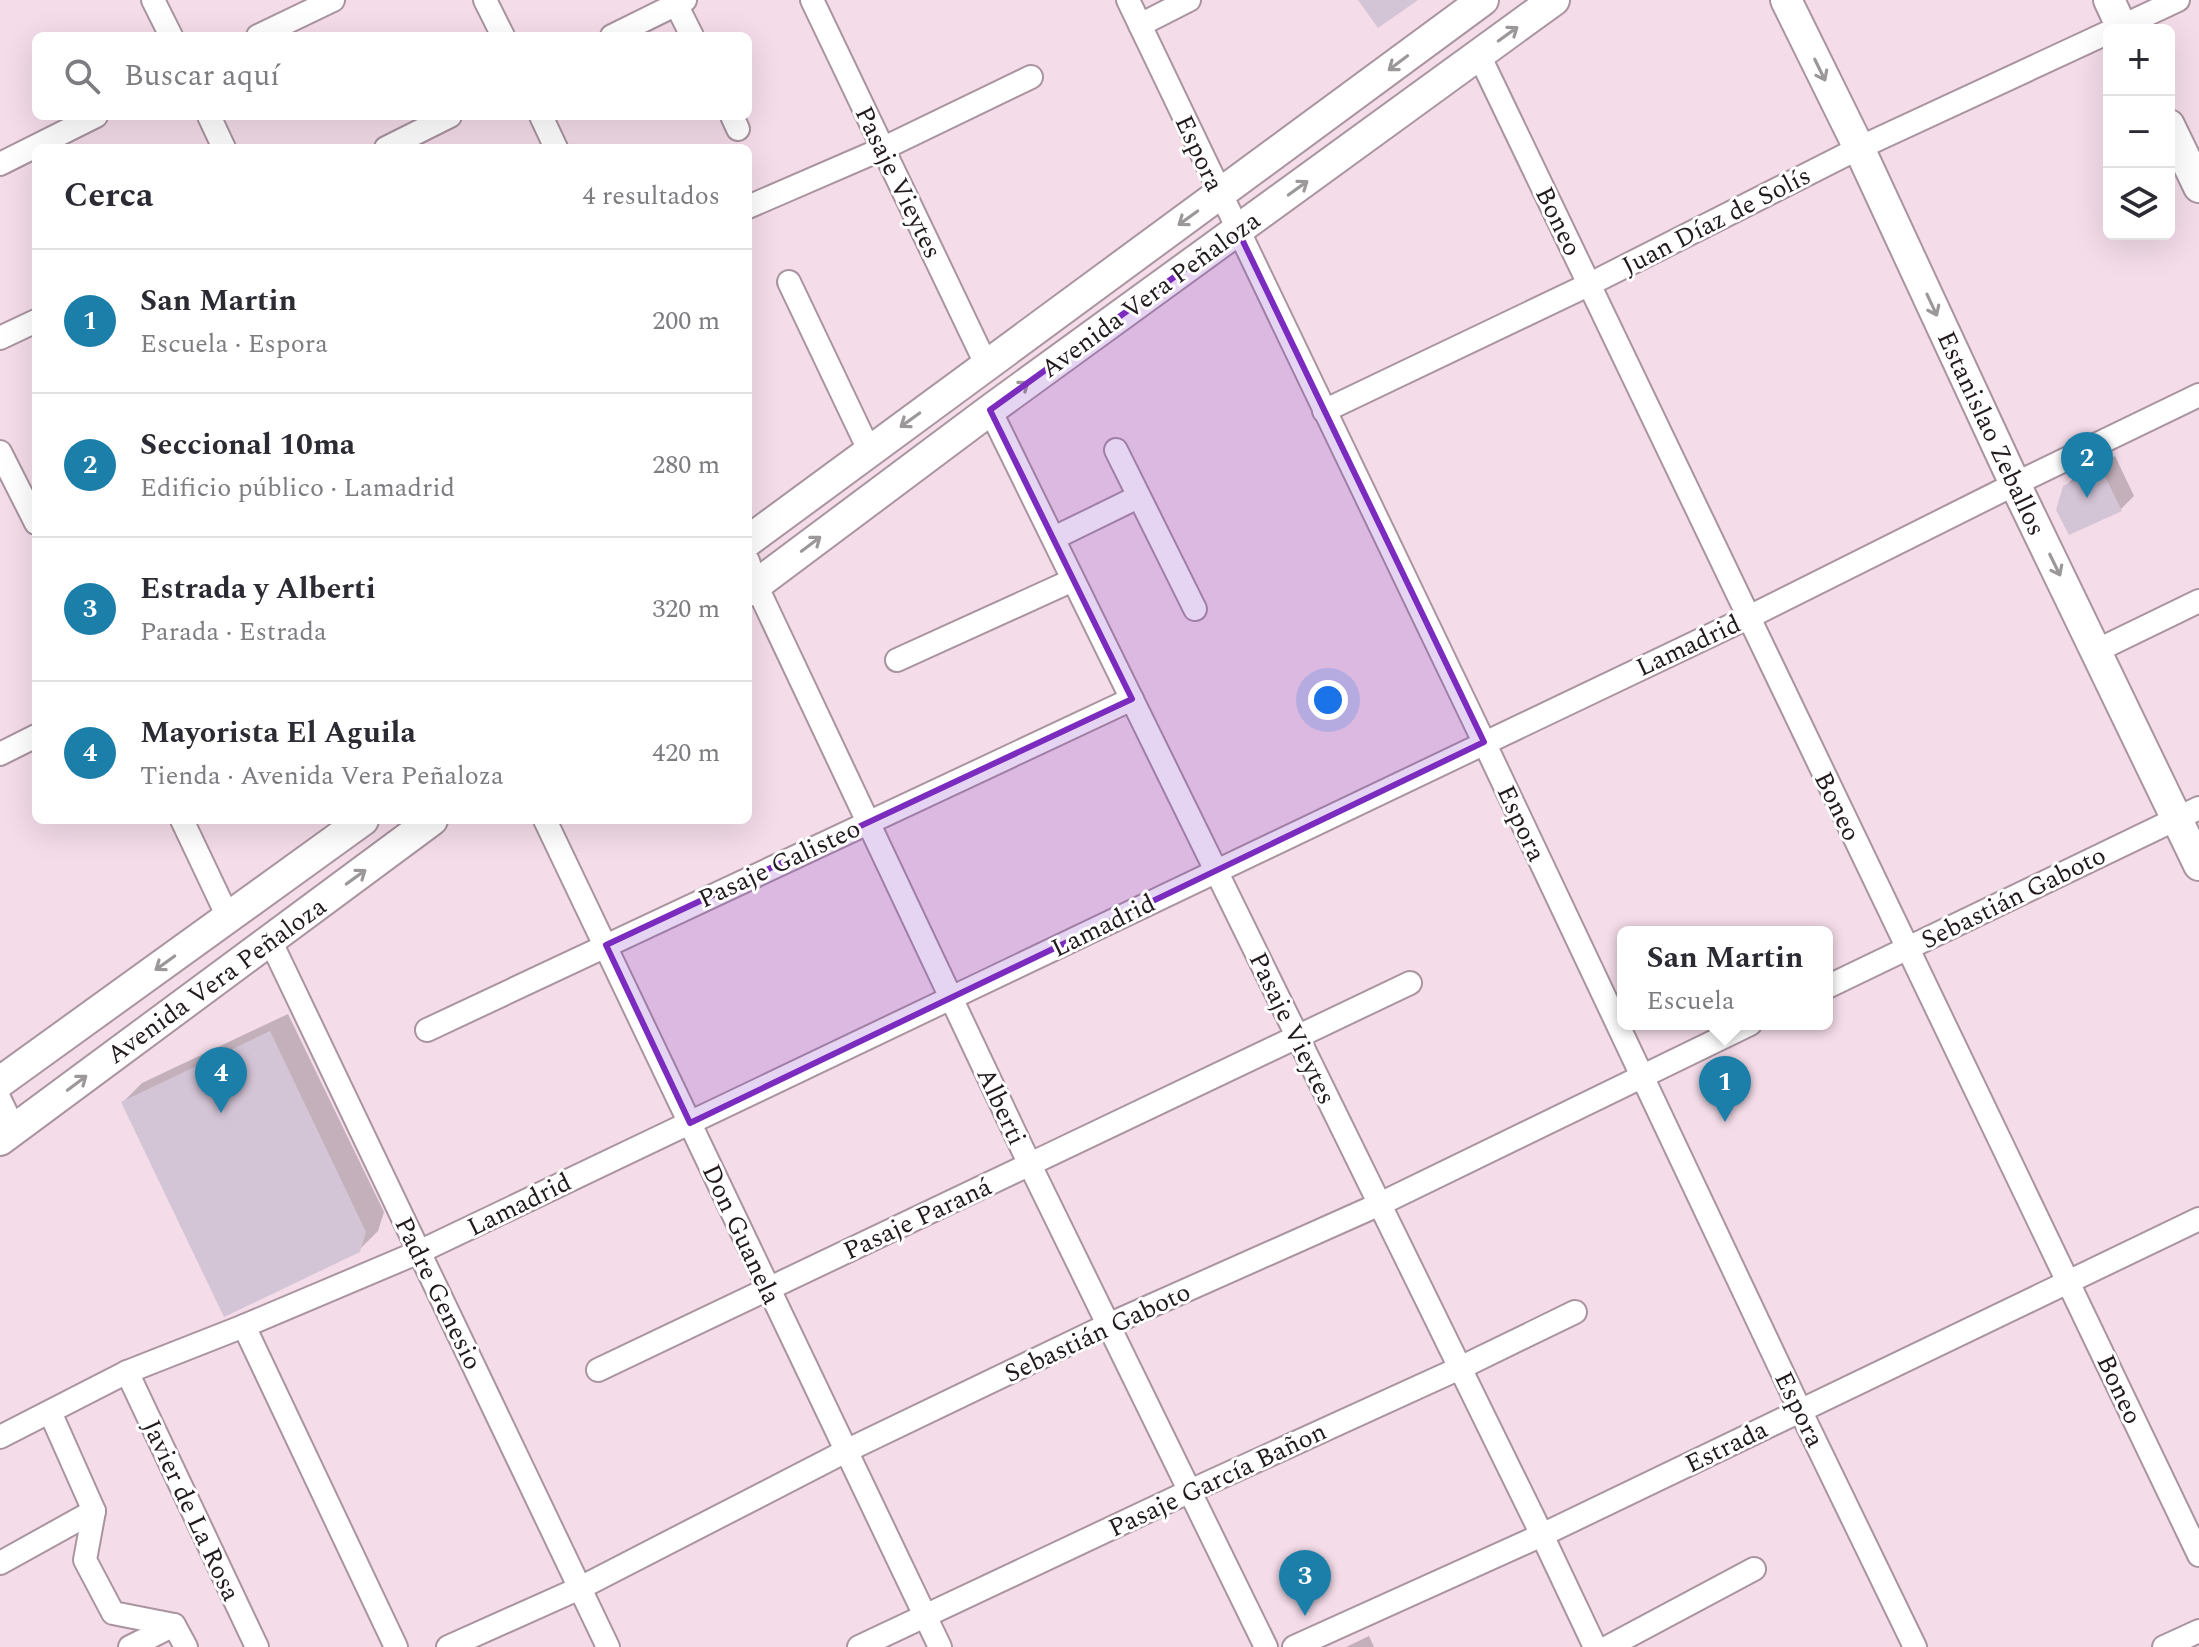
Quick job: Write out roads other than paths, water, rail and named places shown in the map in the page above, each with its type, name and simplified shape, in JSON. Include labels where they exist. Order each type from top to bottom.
[{"type":"main road","name":"Avenida Vera Peñaloza","points":[[752,538],[1483,0]]},
{"type":"main road","name":"Avenida Vera Peñaloza","points":[[752,578],[990,410],[1554,0]]},
{"type":"main road","name":"Estanislao Zeballos","points":[[1786,0],[2096,651],[2188,813],[2199,865]]},
{"type":"main road","points":[[2175,137],[2199,187]]},
{"type":"main road","name":"Avenida Vera Peñaloza","points":[[0,1082],[357,824]]},
{"type":"main road","name":"Avenida Vera Peñaloza","points":[[7,1135],[427,824]]},
{"type":"street","points":[[153,0],[169,32]]},
{"type":"street","points":[[266,32],[333,0]]},
{"type":"street","points":[[485,0],[501,32]]},
{"type":"street","name":"Pasaje Vieytes","points":[[812,0],[986,364]]},
{"type":"street","name":"Espora","points":[[1128,0],[1617,1023]]},
{"type":"street","points":[[1140,25],[1189,0]]},
{"type":"street","name":"Juan Díaz de Solís","points":[[2115,24],[2178,0]]},
{"type":"street","points":[[620,32],[681,2],[691,32]]},
{"type":"street","name":"Juan Díaz de Solís","points":[[1324,411],[1590,284],[1859,148],[2103,30]]},
{"type":"street","name":"Boneo","points":[[1479,55],[2199,1555]]},
{"type":"street","points":[[752,205],[882,149],[1031,77]]},
{"type":"street","points":[[40,144],[88,120]]},
{"type":"street","points":[[211,120],[222,144]]},
{"type":"street","points":[[394,144],[442,120]]},
{"type":"street","points":[[543,120],[554,144]]},
{"type":"street","points":[[0,164],[32,148]]},
{"type":"street","points":[[789,282],[869,450]]},
{"type":"street","points":[[0,338],[32,323]]},
{"type":"street","name":"Lamadrid","points":[[0,1437],[127,1372],[419,1252],[1747,618],[2199,395]]},
{"type":"street","name":"Pasaje Vieytes","points":[[990,410],[1595,1647]]},
{"type":"street","points":[[1116,450],[1195,609]]},
{"type":"street","points":[[0,452],[32,515]]},
{"type":"street","points":[[1054,538],[1138,497]]},
{"type":"street","points":[[897,660],[1073,580]]},
{"type":"street","name":"Alberti","points":[[752,581],[1030,1165],[1266,1647]]},
{"type":"street","points":[[2096,651],[2199,601]]},
{"type":"street","name":"Pasaje Galisteo","points":[[427,1030],[1132,699]]},
{"type":"street","points":[[0,754],[32,738]]},
{"type":"street","name":"Sebastián Gaboto","points":[[1833,984],[2188,813]]},
{"type":"street","points":[[184,824],[228,917]]},
{"type":"street","name":"Don Guanela","points":[[547,824],[940,1647]]},
{"type":"street","name":"Padre Genesio","points":[[270,940],[608,1647]]},
{"type":"street","name":"Pasaje Paraná","points":[[598,1370],[1410,983]]},
{"type":"street","name":"Espora","points":[[1620,1030],[1915,1647]]},
{"type":"street","name":"Sebastián Gaboto","points":[[448,1647],[580,1588],[848,1450],[1108,1325],[1380,1204],[1738,1030]]},
{"type":"street","points":[[0,1100],[7,1135]]},
{"type":"street","name":"Estrada","points":[[1294,1647],[1542,1535],[2199,1219]]},
{"type":"street","name":"Pasaje García Bañon","points":[[859,1647],[1575,1312]]},
{"type":"street","points":[[244,1326],[396,1647]]},
{"type":"street","name":"Javier de La Rosa","points":[[127,1372],[257,1647]]},
{"type":"street","points":[[50,1412],[94,1511],[85,1560],[113,1613],[174,1625]]},
{"type":"street","points":[[0,1563],[94,1511]]},
{"type":"street","points":[[1608,1647],[1754,1569]]},
{"type":"street","points":[[130,1647],[174,1625]]},
{"type":"street","points":[[174,1625],[186,1647]]},
{"type":"street","points":[[2164,1647],[2199,1631]]},
{"type":"place","name":"Seccional 10ma","points":[[2087,498]]},
{"type":"place","name":"Mayorista El Aguila","points":[[221,1113]]},
{"type":"place","name":"San Martin","points":[[1725,1122]]},
{"type":"place","name":"Estrada y Alberti","points":[[1305,1616]]}]
